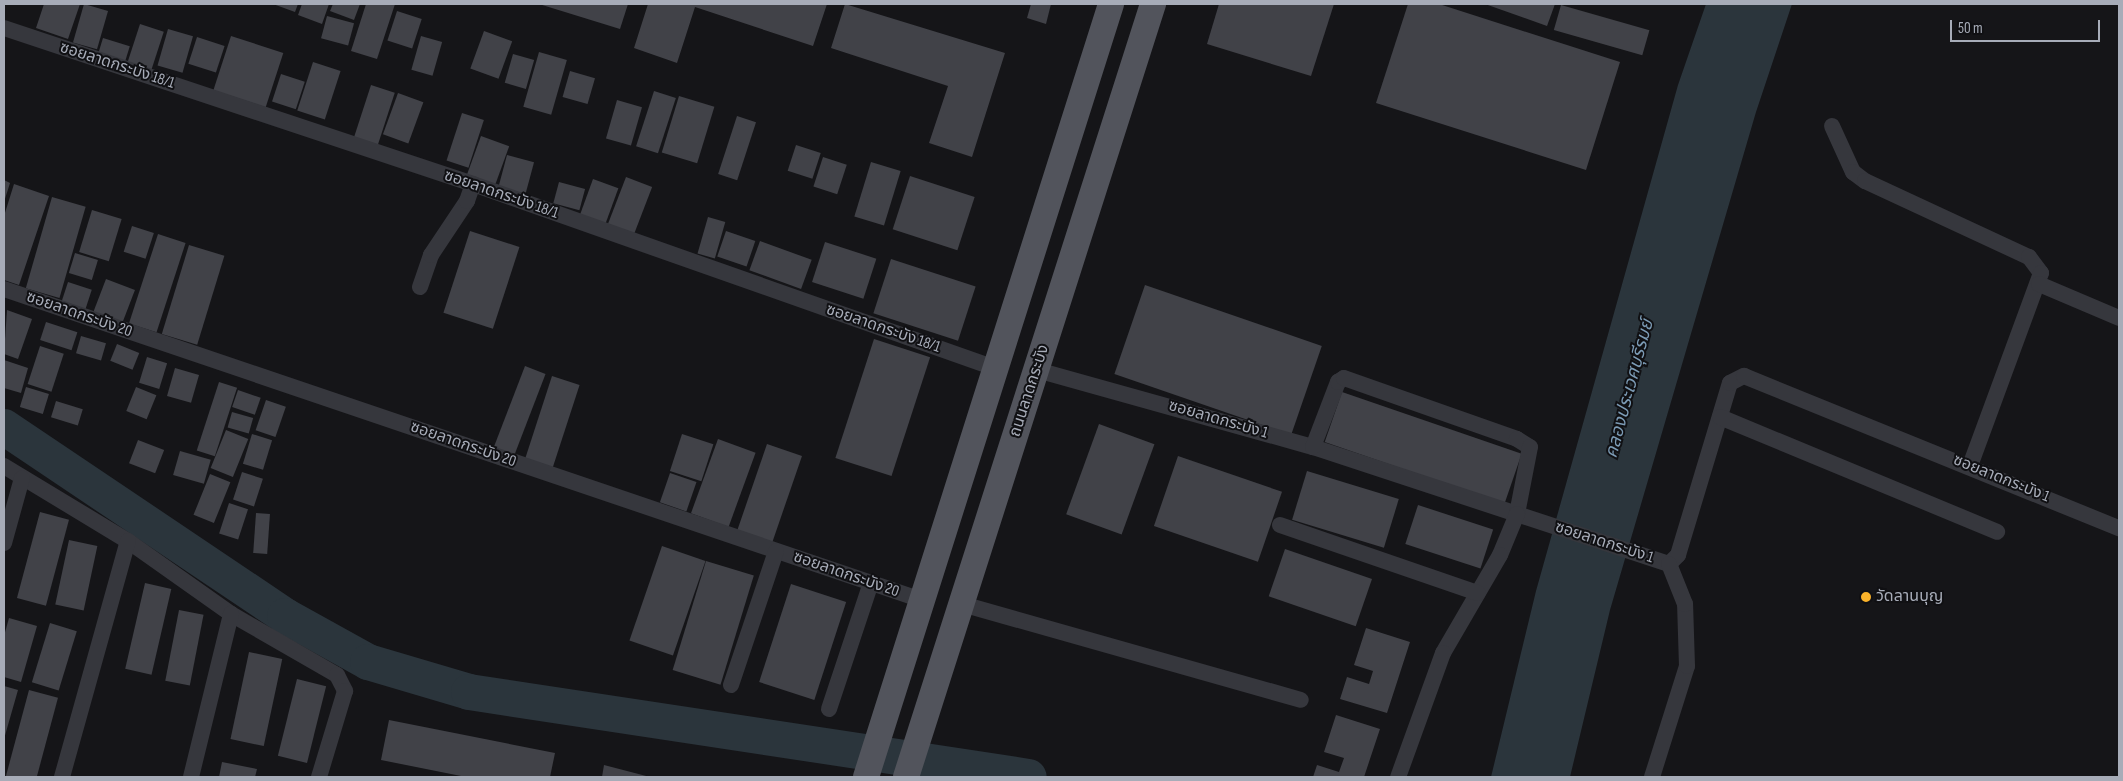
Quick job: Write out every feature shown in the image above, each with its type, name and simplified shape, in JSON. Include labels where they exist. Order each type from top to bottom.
[{"type":"main road","points":[[866,777],[1111,4]]},
{"type":"main road","name":"ถนนลาดกระบัง","points":[[906,777],[1153,4]]},
{"type":"street","name":"ซอยลาดกระบัง 18/1","points":[[4,28],[473,184],[995,368]]},
{"type":"street","points":[[1832,126],[1853,172],[1865,181],[2029,257],[2041,273],[2039,284],[1970,466]]},
{"type":"street","points":[[420,288],[431,255],[467,201],[473,184]]},
{"type":"street","points":[[2039,284],[2118,315]]},
{"type":"street","name":"ซอยลาดกระบัง 20","points":[[4,289],[922,600]]},
{"type":"street","name":"ซอยลาดกระบัง 1","points":[[1037,370],[1313,447],[1669,564],[1678,555],[1730,383],[1738,377],[1750,376],[2119,528]]},
{"type":"street","points":[[1313,447],[1338,382],[1344,378],[1526,443],[1531,456],[1516,514],[1478,592],[1443,653],[1398,777]]},
{"type":"street","points":[[1720,417],[1997,532]]},
{"type":"street","points":[[4,466],[128,541],[231,614],[337,675],[344,682],[345,691],[319,777]]},
{"type":"street","points":[[4,543],[22,478]]},
{"type":"street","points":[[1280,526],[1478,592]]},
{"type":"street","points":[[62,777],[128,541]]},
{"type":"street","points":[[731,685],[776,551]]},
{"type":"street","points":[[1652,777],[1687,666],[1685,604],[1669,564]]},
{"type":"street","points":[[829,709],[871,583]]},
{"type":"street","points":[[962,604],[1301,700]]},
{"type":"street","points":[[191,777],[231,614]]},
{"type":"water","name":"คลองประเวศบุรีรมย์","points":[[1706,4],[1792,4],[1756,112],[1610,610],[1570,777],[1491,777],[1536,591],[1678,85]]},
{"type":"building","points":[[44,4],[80,4],[68,39],[36,28]]},
{"type":"building","points":[[84,4],[108,11],[97,49],[73,42]]},
{"type":"building","points":[[273,4],[298,4],[295,12]]},
{"type":"building","points":[[302,4],[329,4],[322,24],[298,15]]},
{"type":"building","points":[[333,4],[360,4],[354,20],[330,11]]},
{"type":"building","points":[[366,4],[395,4],[377,59],[351,51]]},
{"type":"building","points":[[539,4],[628,4],[620,29]]},
{"type":"building","points":[[648,4],[827,4],[813,46],[695,7],[677,63],[634,48]]},
{"type":"building","points":[[845,4],[1005,53],[972,157],[929,143],[948,86],[831,48]]},
{"type":"building","points":[[1031,4],[1051,4],[1046,24],[1027,18]]},
{"type":"building","points":[[1219,4],[1334,4],[1311,76],[1207,44]]},
{"type":"building","points":[[1408,4],[1439,4],[1620,62],[1586,170],[1376,103]]},
{"type":"building","points":[[1485,4],[1555,4],[1547,26]]},
{"type":"building","points":[[1561,5],[1649,30],[1642,55],[1554,30]]},
{"type":"building","points":[[397,11],[422,19],[412,49],[387,40]]},
{"type":"building","points":[[327,16],[354,23],[348,45],[321,38]]},
{"type":"building","points":[[140,24],[164,32],[151,71],[127,63]]},
{"type":"building","points":[[168,29],[193,36],[183,73],[158,66]]},
{"type":"building","points":[[484,31],[512,41],[499,79],[470,69]]},
{"type":"building","points":[[231,36],[283,53],[266,107],[213,90]]},
{"type":"building","points":[[421,36],[442,42],[433,76],[411,70]]},
{"type":"building","points":[[197,37],[225,46],[216,73],[188,64]]},
{"type":"building","points":[[103,38],[130,46],[125,61],[98,53]]},
{"type":"building","points":[[539,52],[567,60],[551,115],[523,107]]},
{"type":"building","points":[[513,54],[534,60],[526,89],[505,83]]},
{"type":"building","points":[[313,62],[341,71],[325,119],[297,111]]},
{"type":"building","points":[[570,71],[595,78],[588,104],[563,97]]},
{"type":"building","points":[[281,74],[305,82],[296,109],[272,102]]},
{"type":"building","points":[[371,85],[395,93],[377,146],[354,138]]},
{"type":"building","points":[[654,91],[676,98],[658,153],[636,146]]},
{"type":"building","points":[[398,93],[423,102],[408,144],[383,134]]},
{"type":"building","points":[[679,96],[714,107],[697,163],[662,152]]},
{"type":"building","points":[[617,100],[642,107],[631,146],[606,138]]},
{"type":"building","points":[[462,113],[484,120],[468,168],[447,161]]},
{"type":"building","points":[[737,116],[756,122],[737,180],[718,174]]},
{"type":"building","points":[[481,136],[509,146],[494,187],[466,176]]},
{"type":"building","points":[[796,145],[821,153],[812,179],[788,171]]},
{"type":"building","points":[[507,155],[534,162],[526,194],[498,187]]},
{"type":"building","points":[[823,157],[847,165],[837,194],[813,186]]},
{"type":"building","points":[[871,162],[901,171],[884,226],[854,217]]},
{"type":"building","points":[[910,176],[975,197],[957,250],[893,229]]},
{"type":"building","points":[[626,177],[652,187],[634,236],[607,226]]},
{"type":"building","points":[[593,179],[618,188],[605,224],[580,215]]},
{"type":"building","points":[[4,180],[10,183],[4,202]]},
{"type":"building","points":[[559,182],[585,189],[579,210],[553,203]]},
{"type":"building","points":[[14,184],[49,196],[19,285],[4,280],[4,216]]},
{"type":"building","points":[[52,197],[86,207],[59,298],[26,288]]},
{"type":"building","points":[[92,210],[122,219],[109,261],[79,252]]},
{"type":"building","points":[[708,217],[725,222],[715,258],[698,254]]},
{"type":"building","points":[[132,226],[154,233],[146,259],[124,252]]},
{"type":"building","points":[[470,231],[519,247],[493,329],[443,313]]},
{"type":"building","points":[[726,231],[755,241],[747,267],[717,257]]},
{"type":"building","points":[[158,234],[186,243],[157,332],[129,323]]},
{"type":"building","points":[[760,241],[812,260],[801,289],[749,270]]},
{"type":"building","points":[[825,242],[876,259],[863,299],[812,282]]},
{"type":"building","points":[[189,245],[224,256],[197,345],[162,334]]},
{"type":"building","points":[[75,253],[98,260],[92,280],[69,273]]},
{"type":"building","points":[[891,259],[976,287],[958,341],[873,313]]},
{"type":"building","points":[[106,279],[135,290],[122,323],[93,312]]},
{"type":"building","points":[[68,282],[92,290],[84,313],[61,305]]},
{"type":"building","points":[[1145,285],[1322,346],[1291,435],[1114,374]]},
{"type":"building","points":[[7,310],[32,319],[18,359],[4,354]]},
{"type":"building","points":[[46,322],[77,332],[72,350],[40,340]]},
{"type":"building","points":[[81,336],[106,343],[101,360],[76,353]]},
{"type":"building","points":[[874,339],[930,357],[891,476],[835,458]]},
{"type":"building","points":[[117,344],[139,353],[133,370],[110,361]]},
{"type":"building","points":[[40,346],[64,354],[51,392],[28,384]]},
{"type":"building","points":[[147,357],[167,363],[159,389],[139,383]]},
{"type":"building","points":[[4,360],[28,368],[21,393],[4,388]]},
{"type":"building","points":[[525,366],[546,374],[514,457],[493,449]]},
{"type":"building","points":[[175,368],[199,375],[191,403],[167,396]]},
{"type":"building","points":[[552,376],[580,385],[552,470],[524,461]]},
{"type":"building","points":[[219,382],[237,388],[215,456],[197,450]]},
{"type":"building","points":[[26,387],[49,394],[43,414],[20,407]]},
{"type":"building","points":[[136,387],[156,395],[147,419],[126,411]]},
{"type":"building","points":[[238,390],[261,398],[255,415],[232,407]]},
{"type":"building","points":[[1342,392],[1522,454],[1504,504],[1325,442]]},
{"type":"building","points":[[266,400],[286,407],[275,437],[256,430]]},
{"type":"building","points":[[56,401],[83,409],[78,425],[51,417]]},
{"type":"building","points":[[232,412],[253,418],[249,433],[228,427]]},
{"type":"building","points":[[1099,424],[1154,444],[1122,534],[1066,514]]},
{"type":"building","points":[[226,430],[248,439],[233,477],[211,468]]},
{"type":"building","points":[[252,434],[272,440],[263,470],[243,464]]},
{"type":"building","points":[[682,434],[713,444],[701,481],[670,471]]},
{"type":"building","points":[[718,439],[756,453],[729,527],[691,513]]},
{"type":"building","points":[[138,440],[164,450],[155,473],[129,463]]},
{"type":"building","points":[[767,444],[802,456],[772,544],[737,532]]},
{"type":"building","points":[[180,451],[211,460],[204,484],[173,475]]},
{"type":"building","points":[[1178,456],[1282,492],[1258,562],[1154,526]]},
{"type":"building","points":[[1307,471],[1399,499],[1384,548],[1292,520]]},
{"type":"building","points":[[242,472],[263,479],[254,506],[233,500]]},
{"type":"building","points":[[670,473],[696,482],[686,511],[660,502]]},
{"type":"building","points":[[210,474],[230,482],[214,523],[194,515]]},
{"type":"building","points":[[229,503],[248,509],[238,540],[219,533]]},
{"type":"building","points":[[1418,505],[1493,529],[1480,568],[1405,544]]},
{"type":"building","points":[[40,512],[69,520],[46,606],[17,598]]},
{"type":"building","points":[[256,513],[270,514],[267,554],[253,553]]},
{"type":"building","points":[[69,540],[97,546],[84,611],[55,605]]},
{"type":"building","points":[[662,546],[705,561],[673,656],[629,641]]},
{"type":"building","points":[[1285,549],[1372,579],[1356,626],[1269,596]]},
{"type":"building","points":[[706,561],[754,576],[720,685],[673,670]]},
{"type":"building","points":[[145,583],[171,589],[152,675],[125,669]]},
{"type":"building","points":[[791,584],[846,602],[814,700],[759,682]]},
{"type":"building","points":[[179,610],[204,615],[190,685],[165,681]]},
{"type":"building","points":[[9,618],[37,626],[21,682],[4,677],[4,636]]},
{"type":"building","points":[[50,623],[77,631],[59,690],[32,682]]},
{"type":"building","points":[[1366,628],[1410,642],[1387,713],[1340,699],[1347,677],[1369,684],[1373,671],[1354,665]]},
{"type":"building","points":[[249,652],[282,659],[264,746],[230,739]]},
{"type":"building","points":[[297,679],[326,686],[307,763],[278,756]]},
{"type":"building","points":[[4,686],[18,690],[4,739]]},
{"type":"building","points":[[29,690],[58,698],[37,777],[6,777]]},
{"type":"building","points":[[1336,715],[1380,729],[1364,777],[1313,777],[1317,765],[1339,772],[1344,758],[1324,752]]},
{"type":"building","points":[[389,720],[555,753],[550,777],[466,777],[381,760]]},
{"type":"building","points":[[222,762],[257,769],[255,777],[219,777]]},
{"type":"building","points":[[604,765],[650,777],[602,777]]},
{"type":"waterway","points":[[4,427],[285,616],[368,662],[469,692],[1029,777]]},
{"type":"place","name":"วัดลานบุญ","points":[[1866,597]]}]
